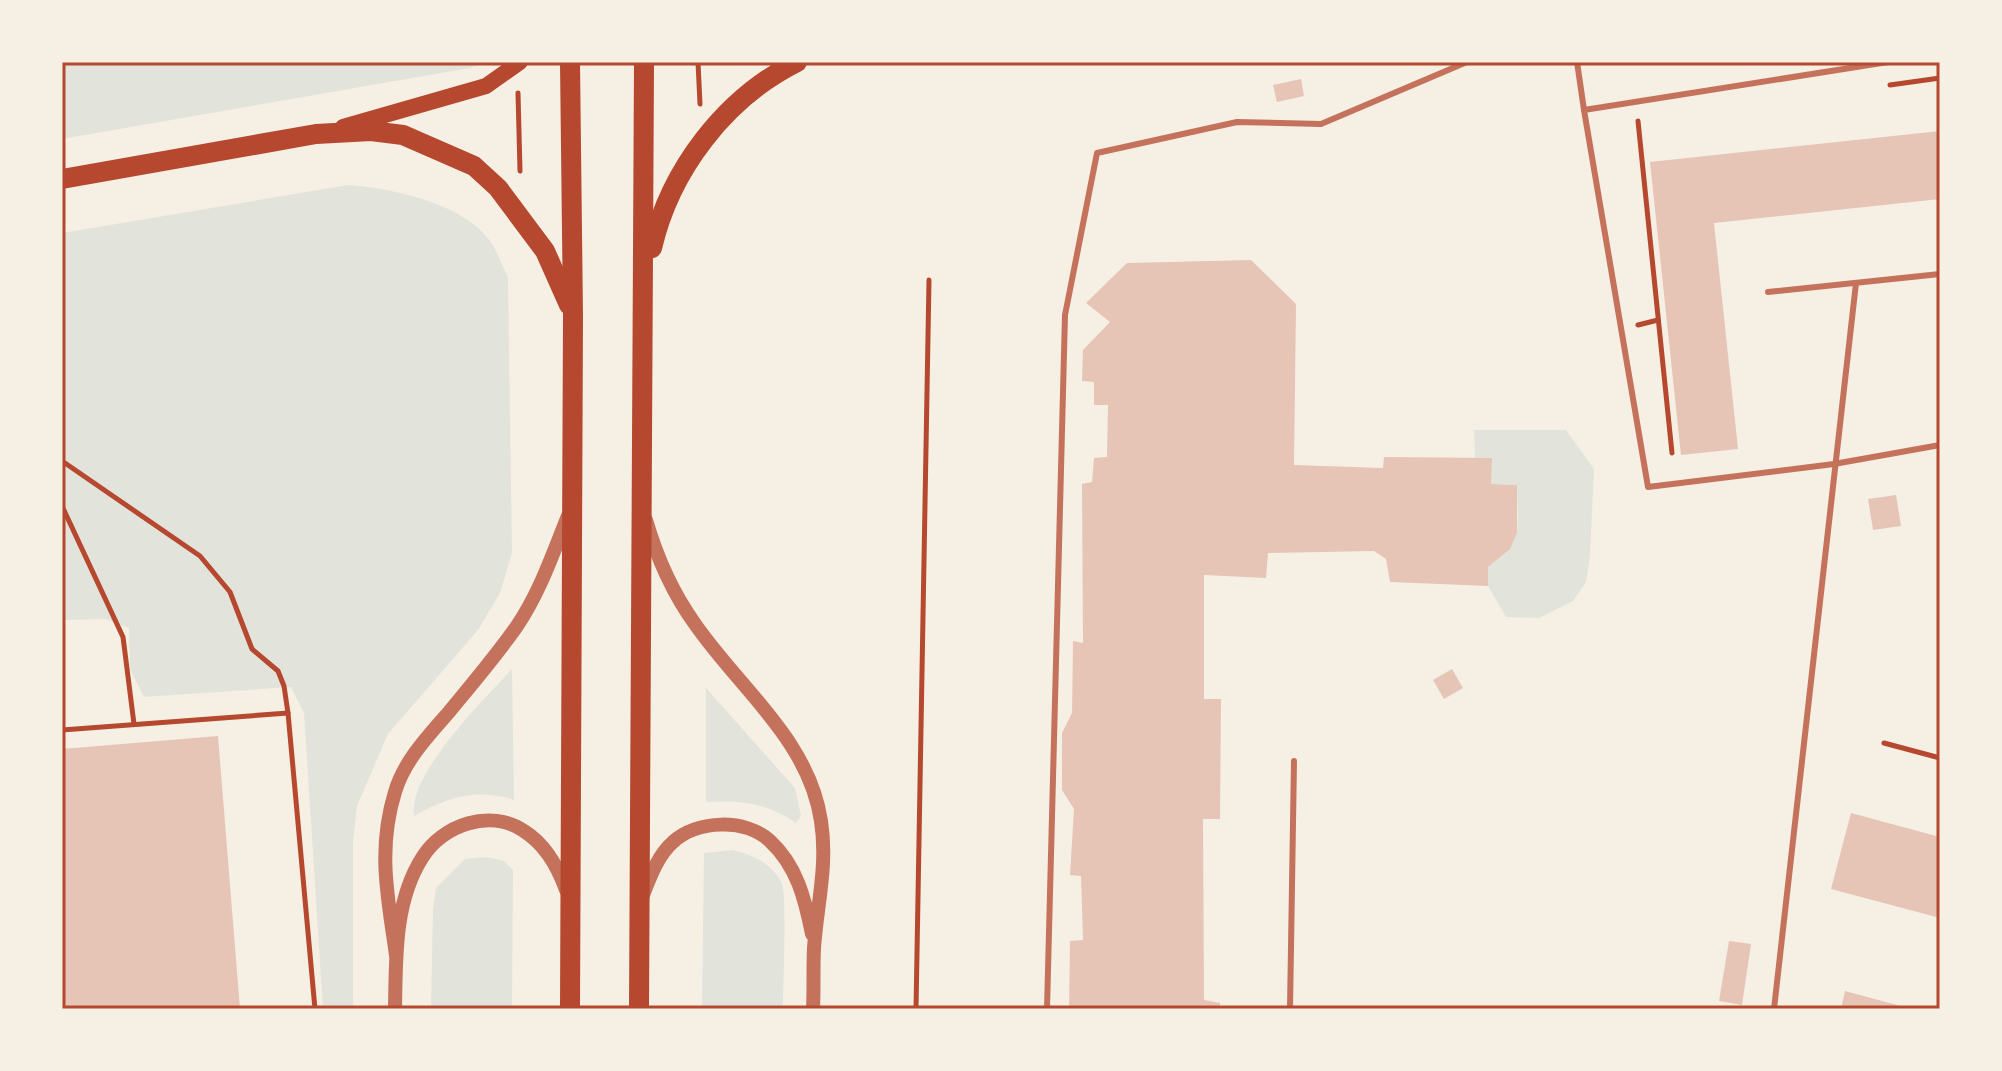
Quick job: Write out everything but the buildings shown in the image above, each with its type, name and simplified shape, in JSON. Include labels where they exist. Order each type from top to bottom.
[{"type":"main road","points":[[62,179],[316,134],[486,86],[520,62]]},
{"type":"main road","points":[[570,62],[573,316],[570,1009]]},
{"type":"main road","points":[[639,1009],[644,62]]},
{"type":"main road","points":[[644,279],[658,223],[676,182],[702,142],[756,88],[797,62]]},
{"type":"main road","points":[[316,134],[371,131],[403,135],[474,166],[511,202],[545,251],[573,316]]},
{"type":"street","points":[[642,505],[656,553],[672,589],[696,626],[787,737],[806,771],[821,820],[825,868],[814,947],[813,1009]]},
{"type":"street","points":[[396,955],[383,860],[395,790],[415,751],[518,625],[542,581],[572,508]]},
{"type":"street","points":[[395,1009],[396,955],[409,886],[422,858],[436,840],[455,827],[478,820],[498,821],[523,829],[544,847],[560,872],[571,906]]},
{"type":"street","points":[[639,903],[653,870],[672,843],[690,831],[722,824],[746,828],[768,839],[789,864],[804,894],[814,947]]},
{"type":"lane","points":[[1047,1009],[1065,315],[1097,153],[1237,122],[1321,124],[1467,62]]},
{"type":"lane","points":[[1577,62],[1648,487],[1834,464],[1940,445]]},
{"type":"lane","points":[[1584,110],[1888,62]]},
{"type":"lane","points":[[1768,292],[1940,274]]},
{"type":"lane","points":[[1774,1009],[1856,283]]},
{"type":"lane","points":[[1290,1009],[1294,761]]},
{"type":"path","points":[[698,62],[700,108]]},
{"type":"path","points":[[1879,86],[1940,78]]},
{"type":"path","points":[[518,80],[520,174]]},
{"type":"path","points":[[1652,119],[1637,121],[1672,453]]},
{"type":"path","points":[[916,1009],[929,280]]},
{"type":"path","points":[[62,461],[200,556],[230,592],[252,649],[278,671],[288,713],[315,1009]]},
{"type":"path","points":[[62,506],[123,637],[134,724]]},
{"type":"path","points":[[62,730],[288,713]]},
{"type":"path","points":[[1884,743],[1940,758]]},
{"type":"shaded area","points":[[62,62],[485,62],[470,68],[62,139]]},
{"type":"shaded area","points":[[348,185],[406,194],[464,217],[491,242],[508,277],[512,553],[500,593],[478,630],[388,734],[357,806],[353,842],[353,1009],[323,1009],[304,713],[291,687],[144,697],[130,669],[129,628],[105,619],[62,620],[62,233]]},
{"type":"shaded area","points":[[1474,430],[1566,430],[1594,469],[1586,582],[1573,601],[1539,618],[1506,617],[1488,586],[1488,567],[1508,548],[1516,532],[1517,485],[1491,484],[1475,458]]},
{"type":"shaded area","points":[[512,669],[514,800],[487,795],[462,796],[414,816],[415,799],[435,759]]},
{"type":"shaded area","points":[[706,688],[795,788],[801,816],[796,823],[753,804],[706,802]]},
{"type":"shaded area","points":[[732,850],[761,861],[782,884],[785,923],[783,1009],[702,1009],[704,853]]},
{"type":"shaded area","points":[[486,857],[504,861],[513,870],[512,1009],[431,1009],[436,888],[465,859]]}]
